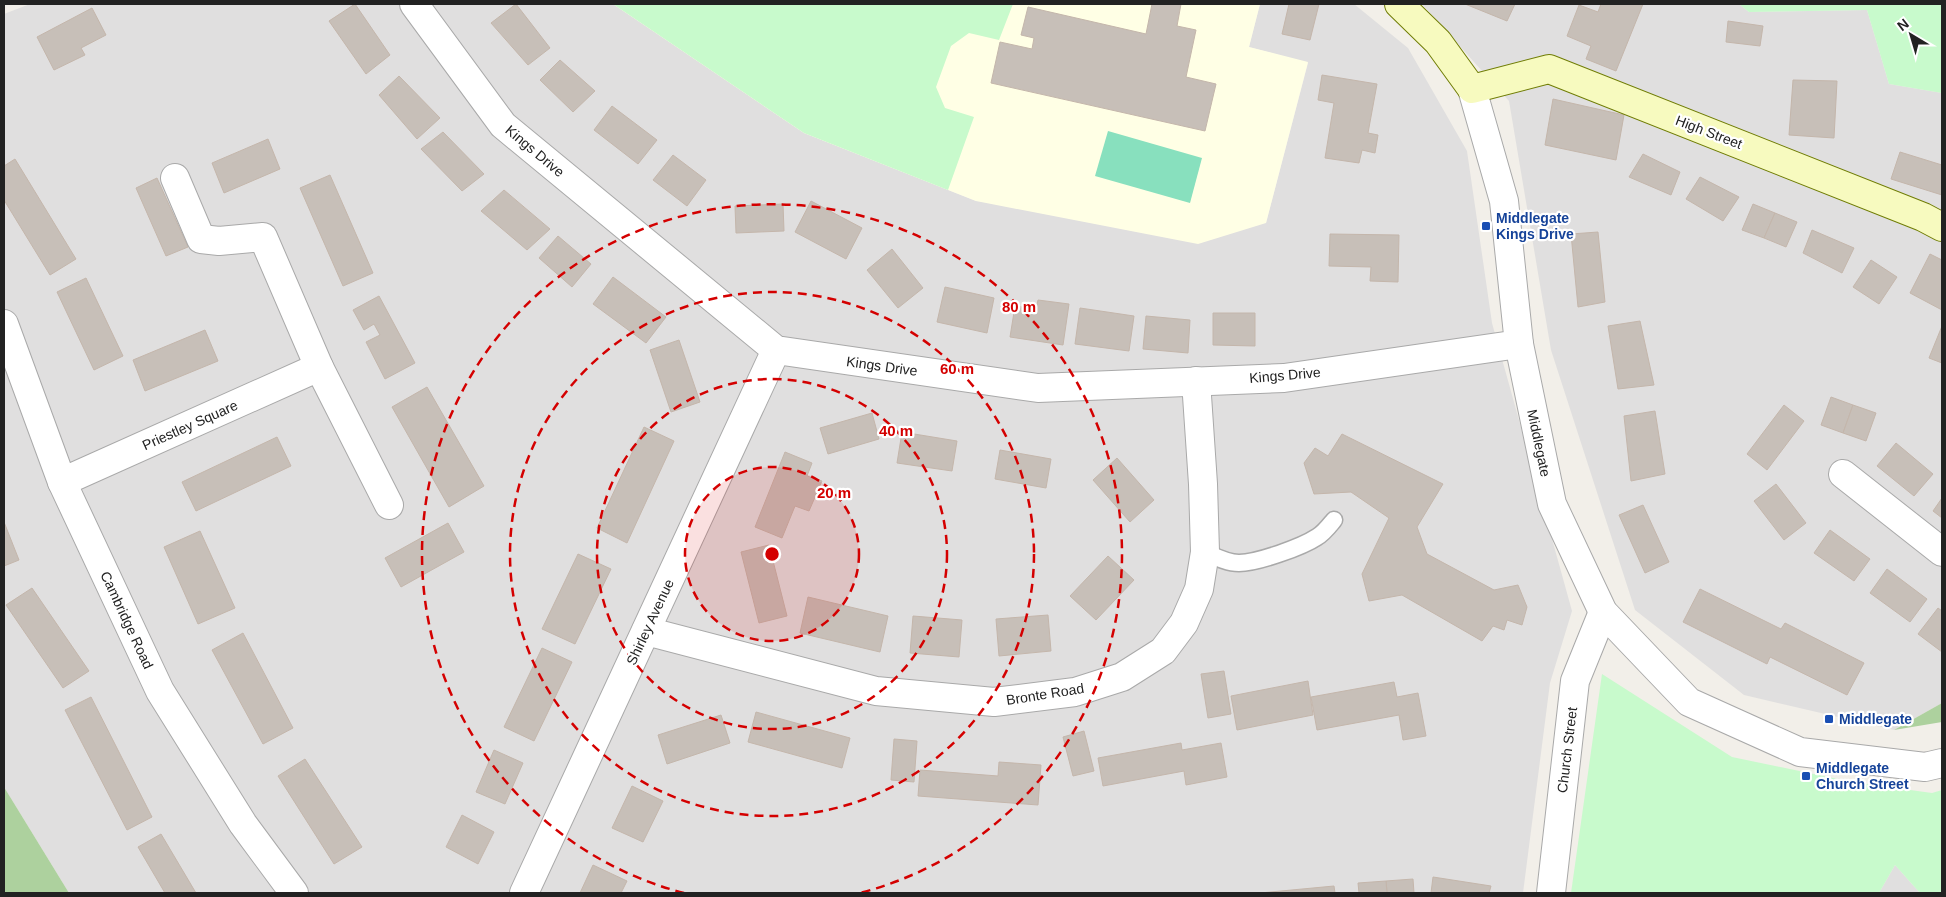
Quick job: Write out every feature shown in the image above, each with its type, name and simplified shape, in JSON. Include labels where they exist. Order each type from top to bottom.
[{"type":"main road","points":[[1398,4],[1438,42],[1472,89]]},
{"type":"main road","name":"High Street","points":[[1472,89],[1549,69],[1924,216],[1942,227]]},
{"type":"street","name":"Kings Drive","points":[[414,4],[503,125],[776,350],[1038,388],[1284,378],[1519,344]]},
{"type":"street","name":"Middlegate","points":[[1472,89],[1504,201],[1519,344],[1552,504],[1603,612],[1689,702],[1800,752],[1926,766],[1942,763]]},
{"type":"street","points":[[175,178],[201,239],[219,242],[263,237],[318,367],[389,505]]},
{"type":"street","name":"Cambridge Road","points":[[4,324],[62,482],[160,692],[243,824],[294,893]]},
{"type":"street","name":"Shirley Avenue","points":[[524,893],[776,350]]},
{"type":"street","name":"Priestley Square","points":[[62,482],[318,367]]},
{"type":"street","name":"Bronte Road","points":[[646,631],[876,691],[994,702],[1075,692],[1122,677],[1163,651],[1184,623],[1199,589],[1205,552],[1203,484],[1196,381]]},
{"type":"street","points":[[1843,474],[1942,552]]},
{"type":"street","name":"Church Street","points":[[1551,893],[1575,681],[1603,612]]},
{"type":"lane","points":[[1205,552],[1229,562],[1240,563],[1255,560],[1281,553],[1312,540],[1326,530],[1334,520]]},
{"type":"shaded area","points":[[30,4],[613,4],[804,133],[976,201],[1266,223],[1308,63],[1249,47],[1260,4],[1354,4],[1408,48],[1467,151],[1492,323],[1572,611],[1550,683],[1523,893],[69,893],[4,787],[4,14]]},
{"type":"shaded area","points":[[613,4],[1260,4],[1249,47],[1308,62],[1266,223],[1198,244],[976,201],[804,133]]},
{"type":"shaded area","points":[[1422,4],[1739,4],[1749,12],[1867,10],[1889,84],[1942,93],[1942,703],[1894,730],[1744,695],[1635,610],[1551,350],[1509,101]]},
{"type":"shaded area","points":[[1895,865],[1920,893],[1879,893]]},
{"type":"green space","points":[[613,4],[1013,4],[999,40],[969,33],[951,46],[936,87],[945,108],[974,117],[948,190],[804,133]]},
{"type":"green space","points":[[1739,4],[1942,4],[1942,93],[1889,84],[1867,10],[1749,12]]},
{"type":"green space","points":[[1108,131],[1202,158],[1190,203],[1095,176]]},
{"type":"green space","points":[[1602,674],[1732,757],[1852,782],[1932,793],[1942,790],[1942,893],[1920,893],[1895,865],[1879,893],[1571,893]]},
{"type":"green space","points":[[1942,703],[1942,722],[1894,730]]},
{"type":"green space","points":[[4,787],[69,893],[4,893]]},
{"type":"building","points":[[355,4],[390,55],[366,74],[329,21]]},
{"type":"building","points":[[516,4],[550,48],[528,65],[491,23]]},
{"type":"building","points":[[1152,4],[1181,4],[1177,26],[1196,30],[1186,77],[1216,84],[1205,131],[991,83],[1000,42],[1032,49],[1034,38],[1021,35],[1028,7],[1146,34]]},
{"type":"building","points":[[1289,4],[1319,4],[1310,40],[1282,34]]},
{"type":"building","points":[[1465,4],[1515,4],[1507,21]]},
{"type":"building","points":[[1601,4],[1643,4],[1616,71],[1586,59],[1591,46],[1567,36],[1579,5],[1598,12]]},
{"type":"building","points":[[92,8],[106,35],[81,48],[85,55],[54,70],[37,37]]},
{"type":"building","points":[[1728,21],[1763,26],[1760,46],[1726,42]]},
{"type":"building","points":[[560,60],[595,91],[573,112],[540,80]]},
{"type":"building","points":[[1322,75],[1377,84],[1368,133],[1378,135],[1375,153],[1362,150],[1359,163],[1325,158],[1334,103],[1318,100]]},
{"type":"building","points":[[399,76],[440,118],[417,139],[379,95]]},
{"type":"building","points":[[1793,80],[1837,81],[1834,138],[1789,135]]},
{"type":"building","points":[[1553,99],[1624,115],[1616,160],[1545,145]]},
{"type":"building","points":[[612,106],[657,140],[638,164],[594,130]]},
{"type":"building","points":[[443,132],[484,174],[462,191],[421,149]]},
{"type":"building","points":[[268,139],[280,169],[224,193],[212,163]]},
{"type":"building","points":[[1900,152],[1942,165],[1942,195],[1891,179]]},
{"type":"building","points":[[1643,154],[1680,172],[1671,195],[1629,177]]},
{"type":"building","points":[[673,155],[706,180],[687,206],[653,180]]},
{"type":"building","points":[[15,159],[76,259],[50,275],[4,200],[4,166]]},
{"type":"building","points":[[330,175],[373,273],[343,286],[300,188]]},
{"type":"building","points":[[1700,177],[1739,197],[1723,221],[1686,199]]},
{"type":"building","points":[[157,178],[188,247],[166,256],[136,188]]},
{"type":"building","points":[[504,190],[550,229],[527,250],[481,211]]},
{"type":"building","points":[[811,201],[862,228],[846,259],[795,232]]},
{"type":"building","points":[[783,204],[784,231],[736,233],[735,206]]},
{"type":"building","points":[[1753,204],[1775,213],[1764,238],[1742,230]]},
{"type":"building","points":[[1775,213],[1797,222],[1786,247],[1764,238]]},
{"type":"building","points":[[1812,230],[1854,248],[1842,273],[1803,253]]},
{"type":"building","points":[[1598,232],[1605,302],[1578,307],[1571,234]]},
{"type":"building","points":[[1330,234],[1399,235],[1398,282],[1370,281],[1371,267],[1329,266]]},
{"type":"building","points":[[558,236],[591,264],[572,287],[539,258]]},
{"type":"building","points":[[892,249],[923,288],[898,308],[867,270]]},
{"type":"building","points":[[1930,254],[1942,260],[1942,310],[1910,293]]},
{"type":"building","points":[[1871,260],[1897,277],[1879,304],[1853,287]]},
{"type":"building","points":[[613,277],[666,317],[646,343],[593,304]]},
{"type":"building","points":[[86,278],[123,356],[94,370],[57,292]]},
{"type":"building","points":[[945,287],[994,298],[987,333],[937,322]]},
{"type":"building","points":[[379,296],[415,363],[385,379],[366,342],[380,335],[374,324],[364,330],[353,310]]},
{"type":"building","points":[[1038,300],[1069,304],[1063,345],[1010,337],[1015,306],[1036,309]]},
{"type":"building","points":[[1080,308],[1134,316],[1129,351],[1075,344]]},
{"type":"building","points":[[1213,313],[1255,313],[1255,346],[1213,345]]},
{"type":"building","points":[[1146,316],[1190,320],[1188,353],[1143,349]]},
{"type":"building","points":[[1640,321],[1654,385],[1618,389],[1608,326]]},
{"type":"building","points":[[1942,326],[1942,363],[1929,358]]},
{"type":"building","points":[[205,330],[218,361],[145,391],[133,360]]},
{"type":"building","points":[[679,340],[700,402],[671,412],[650,350]]},
{"type":"building","points":[[427,387],[484,486],[449,507],[392,407]]},
{"type":"building","points":[[1831,397],[1853,405],[1843,433],[1821,425]]},
{"type":"building","points":[[1784,405],[1804,421],[1767,470],[1747,454]]},
{"type":"building","points":[[1853,405],[1876,413],[1866,441],[1843,433]]},
{"type":"building","points":[[1655,411],[1665,474],[1631,481],[1624,416]]},
{"type":"building","points":[[872,413],[879,439],[828,454],[820,428]]},
{"type":"building","points":[[644,427],[674,441],[627,543],[597,528]]},
{"type":"building","points":[[902,432],[957,441],[952,471],[897,463]]},
{"type":"building","points":[[1342,434],[1443,484],[1417,527],[1427,554],[1494,590],[1518,585],[1527,607],[1522,625],[1507,620],[1504,630],[1493,626],[1482,641],[1402,595],[1369,601],[1362,574],[1389,518],[1351,492],[1314,494],[1304,463],[1315,448],[1328,456]]},
{"type":"building","points":[[277,437],[291,466],[196,511],[182,482]]},
{"type":"building","points":[[1896,443],[1933,474],[1914,496],[1877,466]]},
{"type":"building","points":[[1000,450],[1051,459],[1046,488],[995,479]]},
{"type":"building","points":[[785,452],[812,463],[807,476],[822,481],[809,511],[795,506],[782,538],[755,527]]},
{"type":"building","points":[[1117,458],[1154,500],[1130,522],[1093,480]]},
{"type":"building","points":[[1776,484],[1806,523],[1784,540],[1754,501]]},
{"type":"building","points":[[1942,498],[1942,518],[1933,511]]},
{"type":"building","points":[[1643,505],[1669,562],[1645,573],[1619,515]]},
{"type":"building","points":[[4,522],[19,560],[4,566]]},
{"type":"building","points":[[448,523],[464,552],[401,587],[385,558]]},
{"type":"building","points":[[1830,530],[1870,559],[1854,581],[1814,553]]},
{"type":"building","points":[[200,531],[235,608],[198,624],[164,547]]},
{"type":"building","points":[[769,545],[787,616],[759,623],[741,552]]},
{"type":"building","points":[[578,554],[611,569],[575,644],[542,629]]},
{"type":"building","points":[[1108,556],[1134,580],[1096,620],[1070,596]]},
{"type":"building","points":[[1887,569],[1927,599],[1910,622],[1870,593]]},
{"type":"building","points":[[32,588],[89,671],[63,688],[6,605]]},
{"type":"building","points":[[1700,589],[1781,629],[1785,623],[1864,663],[1847,695],[1770,657],[1767,664],[1683,622]]},
{"type":"building","points":[[808,597],[888,616],[880,652],[800,633]]},
{"type":"building","points":[[1938,608],[1942,611],[1942,652],[1918,634]]},
{"type":"building","points":[[1048,615],[1051,651],[999,656],[996,619]]},
{"type":"building","points":[[913,616],[962,620],[959,657],[910,653]]},
{"type":"building","points":[[243,633],[293,728],[263,744],[212,650]]},
{"type":"building","points":[[542,648],[572,662],[534,741],[504,727]]},
{"type":"building","points":[[1224,671],[1231,714],[1208,718],[1201,674]]},
{"type":"building","points":[[1308,681],[1313,715],[1237,730],[1231,696]]},
{"type":"building","points":[[1394,682],[1397,697],[1418,693],[1426,736],[1403,740],[1399,715],[1317,730],[1311,697]]},
{"type":"building","points":[[91,697],[152,817],[127,830],[65,710]]},
{"type":"building","points":[[756,712],[850,738],[842,768],[748,742]]},
{"type":"building","points":[[721,715],[730,743],[667,764],[658,735]]},
{"type":"building","points":[[1084,731],[1094,771],[1073,776],[1063,737]]},
{"type":"building","points":[[894,739],[917,741],[914,782],[891,780]]},
{"type":"building","points":[[1181,743],[1182,750],[1221,743],[1227,777],[1186,785],[1184,771],[1103,786],[1098,758]]},
{"type":"building","points":[[494,750],[523,763],[505,804],[476,792]]},
{"type":"building","points":[[305,759],[362,847],[334,864],[278,776]]},
{"type":"building","points":[[999,762],[1041,765],[1038,805],[918,796],[920,770],[998,776]]},
{"type":"building","points":[[632,786],[663,801],[643,842],[612,828]]},
{"type":"building","points":[[462,815],[494,832],[478,864],[446,847]]},
{"type":"building","points":[[161,834],[196,893],[165,893],[138,847]]},
{"type":"building","points":[[593,865],[627,881],[621,893],[580,893]]},
{"type":"building","points":[[1433,877],[1491,886],[1489,893],[1431,893]]},
{"type":"building","points":[[1413,879],[1414,893],[1387,893],[1386,881]]},
{"type":"building","points":[[1386,881],[1387,893],[1359,893],[1358,883]]},
{"type":"building","points":[[1334,886],[1335,893],[1260,893]]},
{"type":"place","name":"Middlegate Kings Drive","points":[[1486,226]]},
{"type":"place","name":"Middlegate","points":[[1829,719]]},
{"type":"place","name":"Middlegate Church Street","points":[[1806,776]]}]
